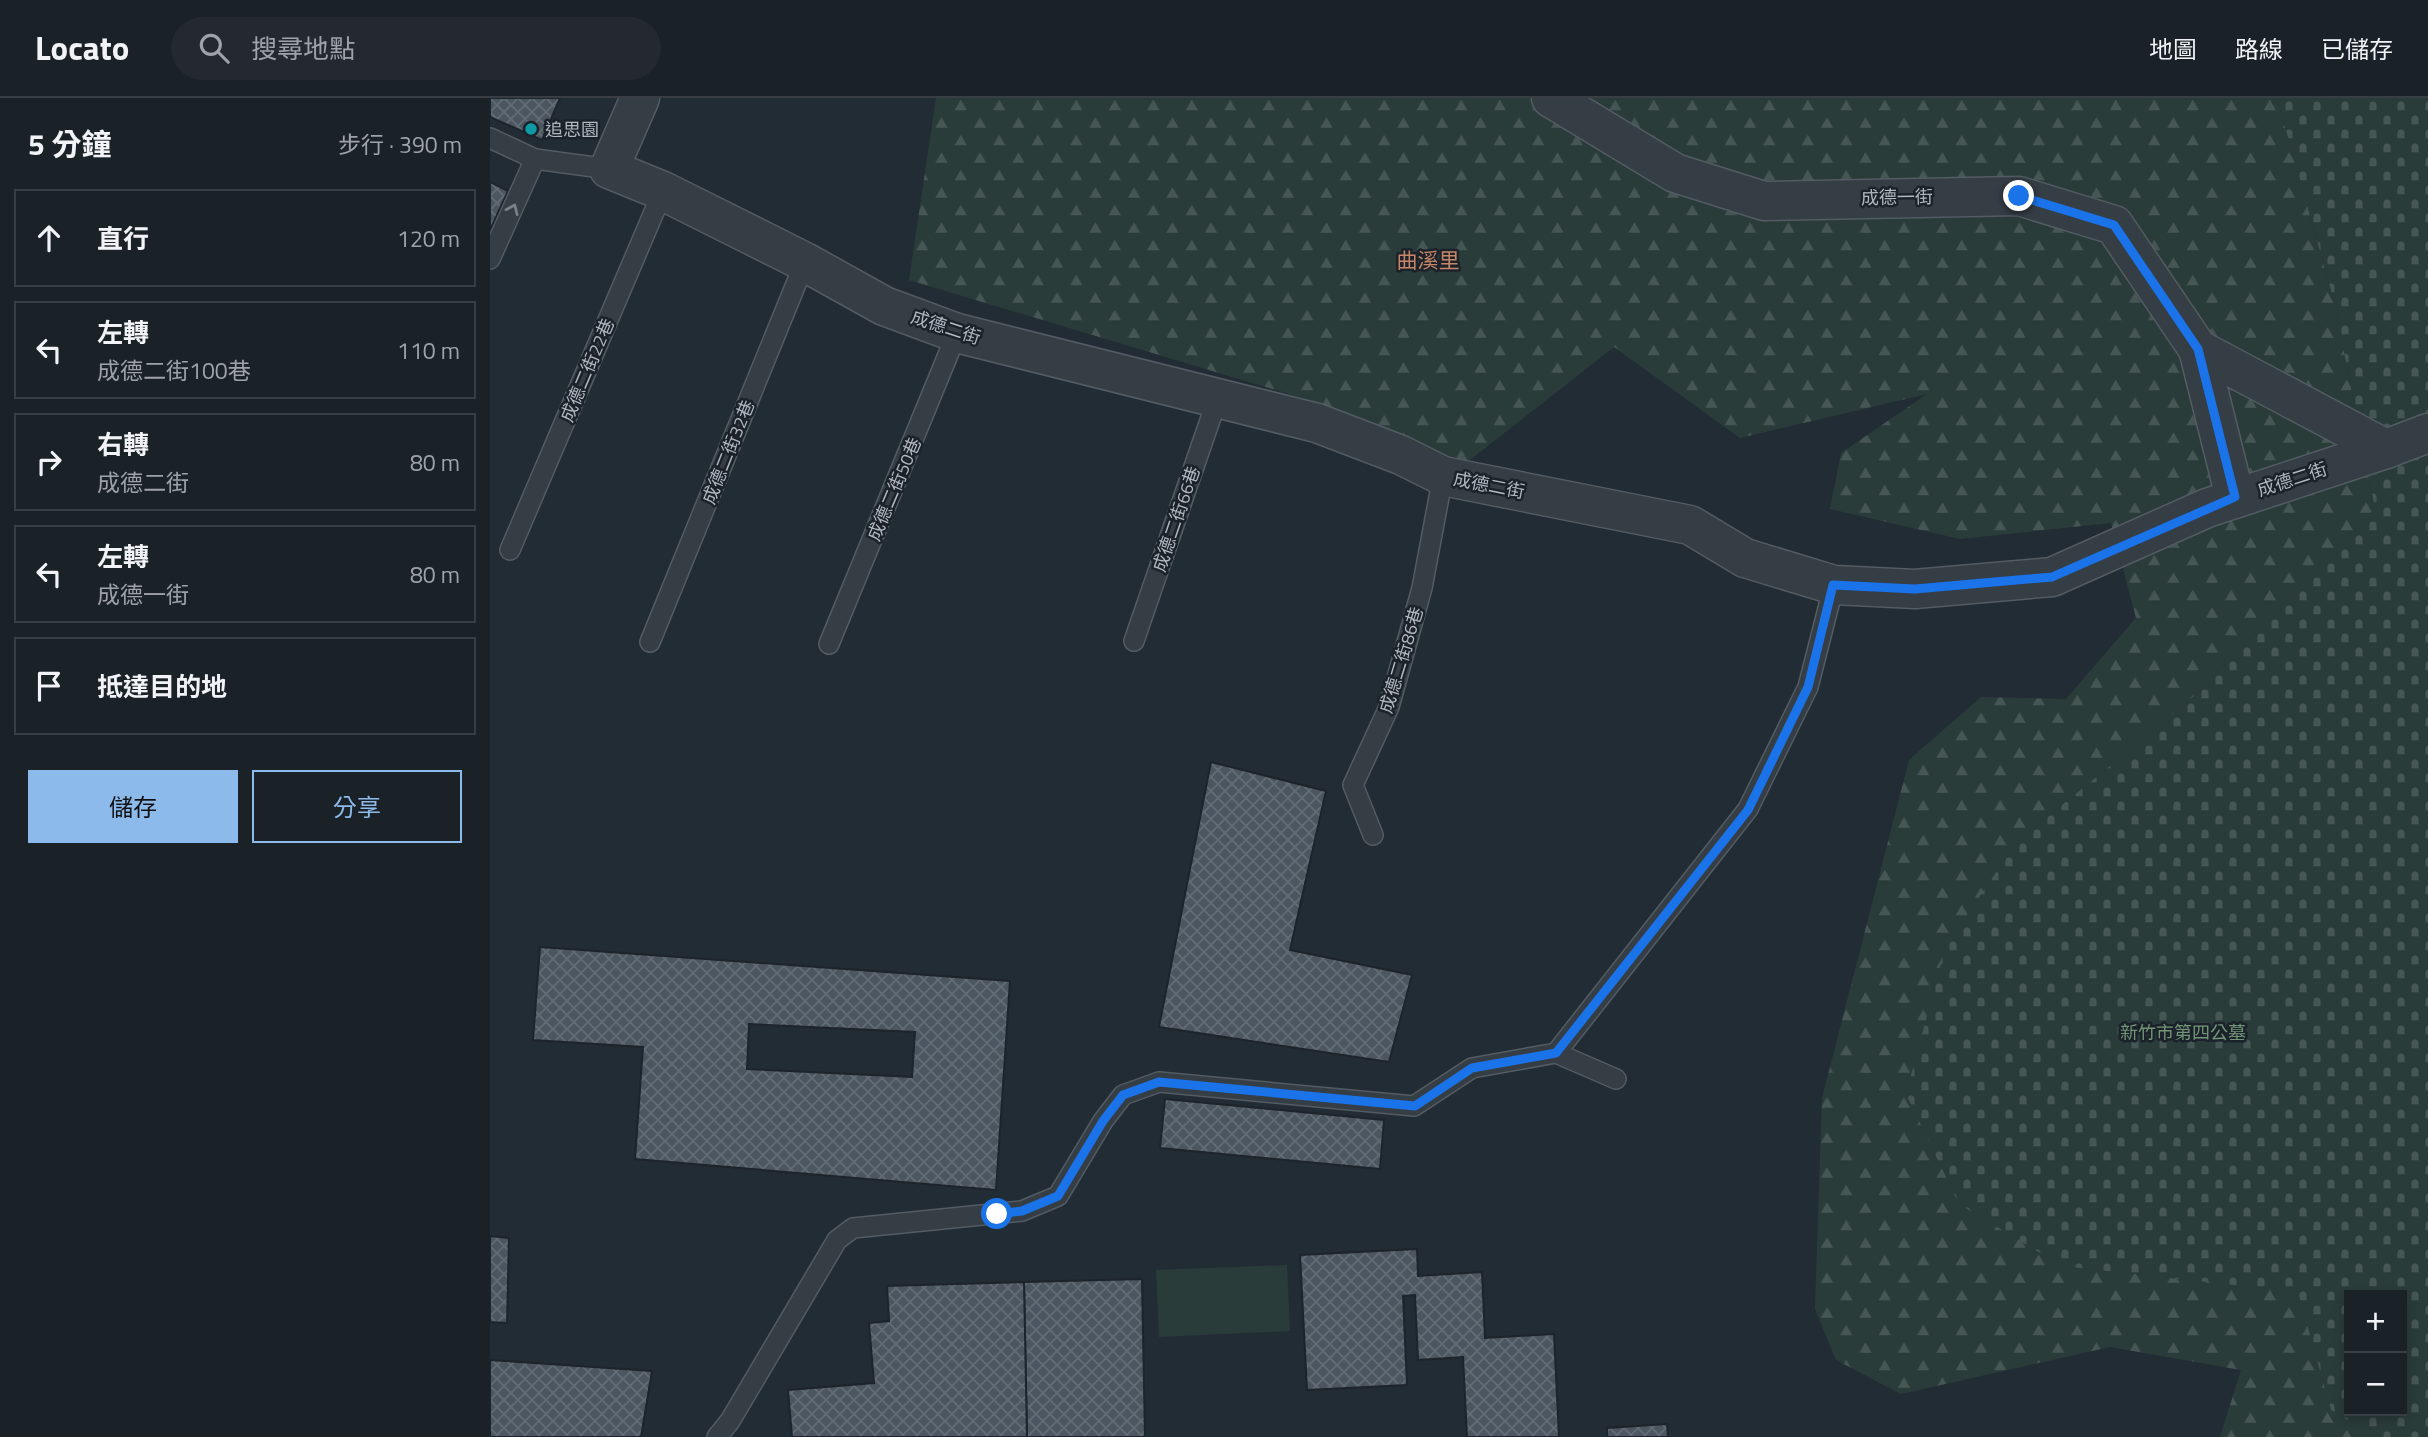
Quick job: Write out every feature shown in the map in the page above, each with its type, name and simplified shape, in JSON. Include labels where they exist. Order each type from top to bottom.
[{"type":"street","points":[[609,169],[640,98]]},
{"type":"street","name":"成德一街","points":[[1551,98],[1675,173],[1764,201],[2019,196],[2114,225],[2198,349],[2235,497]]},
{"type":"street","name":"成德二街","points":[[609,169],[663,191],[805,262],[884,306],[957,333],[1317,423],[1401,455],[1443,476],[1690,525],[1745,558],[1833,585],[1915,589],[2052,577],[2235,497],[2386,449]]},
{"type":"street","name":"成德一街","points":[[2198,349],[2386,449]]},
{"type":"street","points":[[2386,449],[2428,433]]},
{"type":"lane","name":"成德二街","points":[[490,138],[535,159],[609,169]]},
{"type":"lane","points":[[490,259],[535,159]]},
{"type":"lane","name":"成德二街22巷","points":[[510,550],[663,191]]},
{"type":"lane","name":"成德二街32巷","points":[[650,642],[805,262]]},
{"type":"lane","name":"成德二街50巷","points":[[829,643],[957,333]]},
{"type":"lane","name":"成德二街66巷","points":[[1134,641],[1218,397]]},
{"type":"lane","name":"成德二街86巷","points":[[1373,835],[1353,785],[1389,707],[1422,588],[1443,476]]},
{"type":"lane","points":[[1556,1053],[1748,810],[1808,687],[1833,585]]},
{"type":"lane","points":[[717,1437],[730,1421],[837,1240],[853,1228],[1022,1211],[1058,1196],[1103,1121],[1123,1095],[1159,1082],[1415,1106],[1472,1068],[1556,1053],[1616,1079]]},
{"type":"green space","points":[[936,98],[2277,98],[2334,301],[2375,509],[2187,703],[2018,841],[2062,1266],[2299,1292],[2331,1410],[2376,1437],[2220,1437],[2241,1370],[2110,1347],[1901,1394],[1836,1360],[1815,1309],[1822,1098],[1909,760],[1981,697],[2066,699],[2136,618],[2111,523],[1960,539],[1830,509],[1841,453],[1927,394],[1740,438],[1614,347],[1462,466],[1309,400],[909,280]]},
{"type":"green space","name":"新竹市第四公墓","points":[[2277,98],[2428,98],[2428,1437],[2376,1437],[2331,1410],[2298,1292],[2062,1266],[1959,1204],[1906,1094],[1946,945],[2018,841],[2187,703],[2375,509],[2334,301]]},
{"type":"green space","points":[[1287,1265],[1290,1331],[1159,1337],[1156,1270]]},
{"type":"building","name":"追思園","points":[[490,98],[560,98],[542,140],[490,117]]},
{"type":"building","points":[[490,182],[508,191],[490,230]]},
{"type":"building","points":[[1211,762],[1326,791],[1290,950],[1412,975],[1389,1062],[1159,1027]]},
{"type":"building","points":[[540,947],[1010,981],[996,1190],[635,1159],[643,1047],[533,1040]],"holes":[[[749,1024],[915,1032],[912,1077],[747,1069]]]},
{"type":"building","points":[[1165,1099],[1384,1120],[1380,1169],[1160,1148]]},
{"type":"building","points":[[490,1236],[509,1238],[507,1323],[490,1322]]},
{"type":"building","points":[[1417,1249],[1418,1276],[1482,1272],[1485,1338],[1554,1334],[1559,1437],[1467,1437],[1463,1357],[1418,1360],[1415,1295],[1403,1296],[1407,1385],[1307,1390],[1300,1255]]},
{"type":"building","points":[[1142,1279],[1145,1437],[1027,1437],[1024,1282]]},
{"type":"building","points":[[1024,1282],[1027,1437],[792,1437],[788,1390],[874,1383],[869,1323],[889,1321],[887,1286]]},
{"type":"building","points":[[490,1360],[652,1371],[641,1437],[490,1437]]},
{"type":"building","points":[[1667,1424],[1668,1437],[1607,1437],[1607,1428]]},
{"type":"place","name":"追思園","points":[[531,129]]},
{"type":"district","name":"曲溪里","points":[[1428,260]]},
{"type":"route","points":[[997,1214],[1022,1211],[1058,1196],[1103,1121],[1123,1095],[1159,1082],[1415,1106],[1472,1068],[1556,1053],[1748,810],[1808,687],[1833,585],[1915,589],[2052,577],[2235,497],[2198,349],[2114,225],[2019,196]]}]
